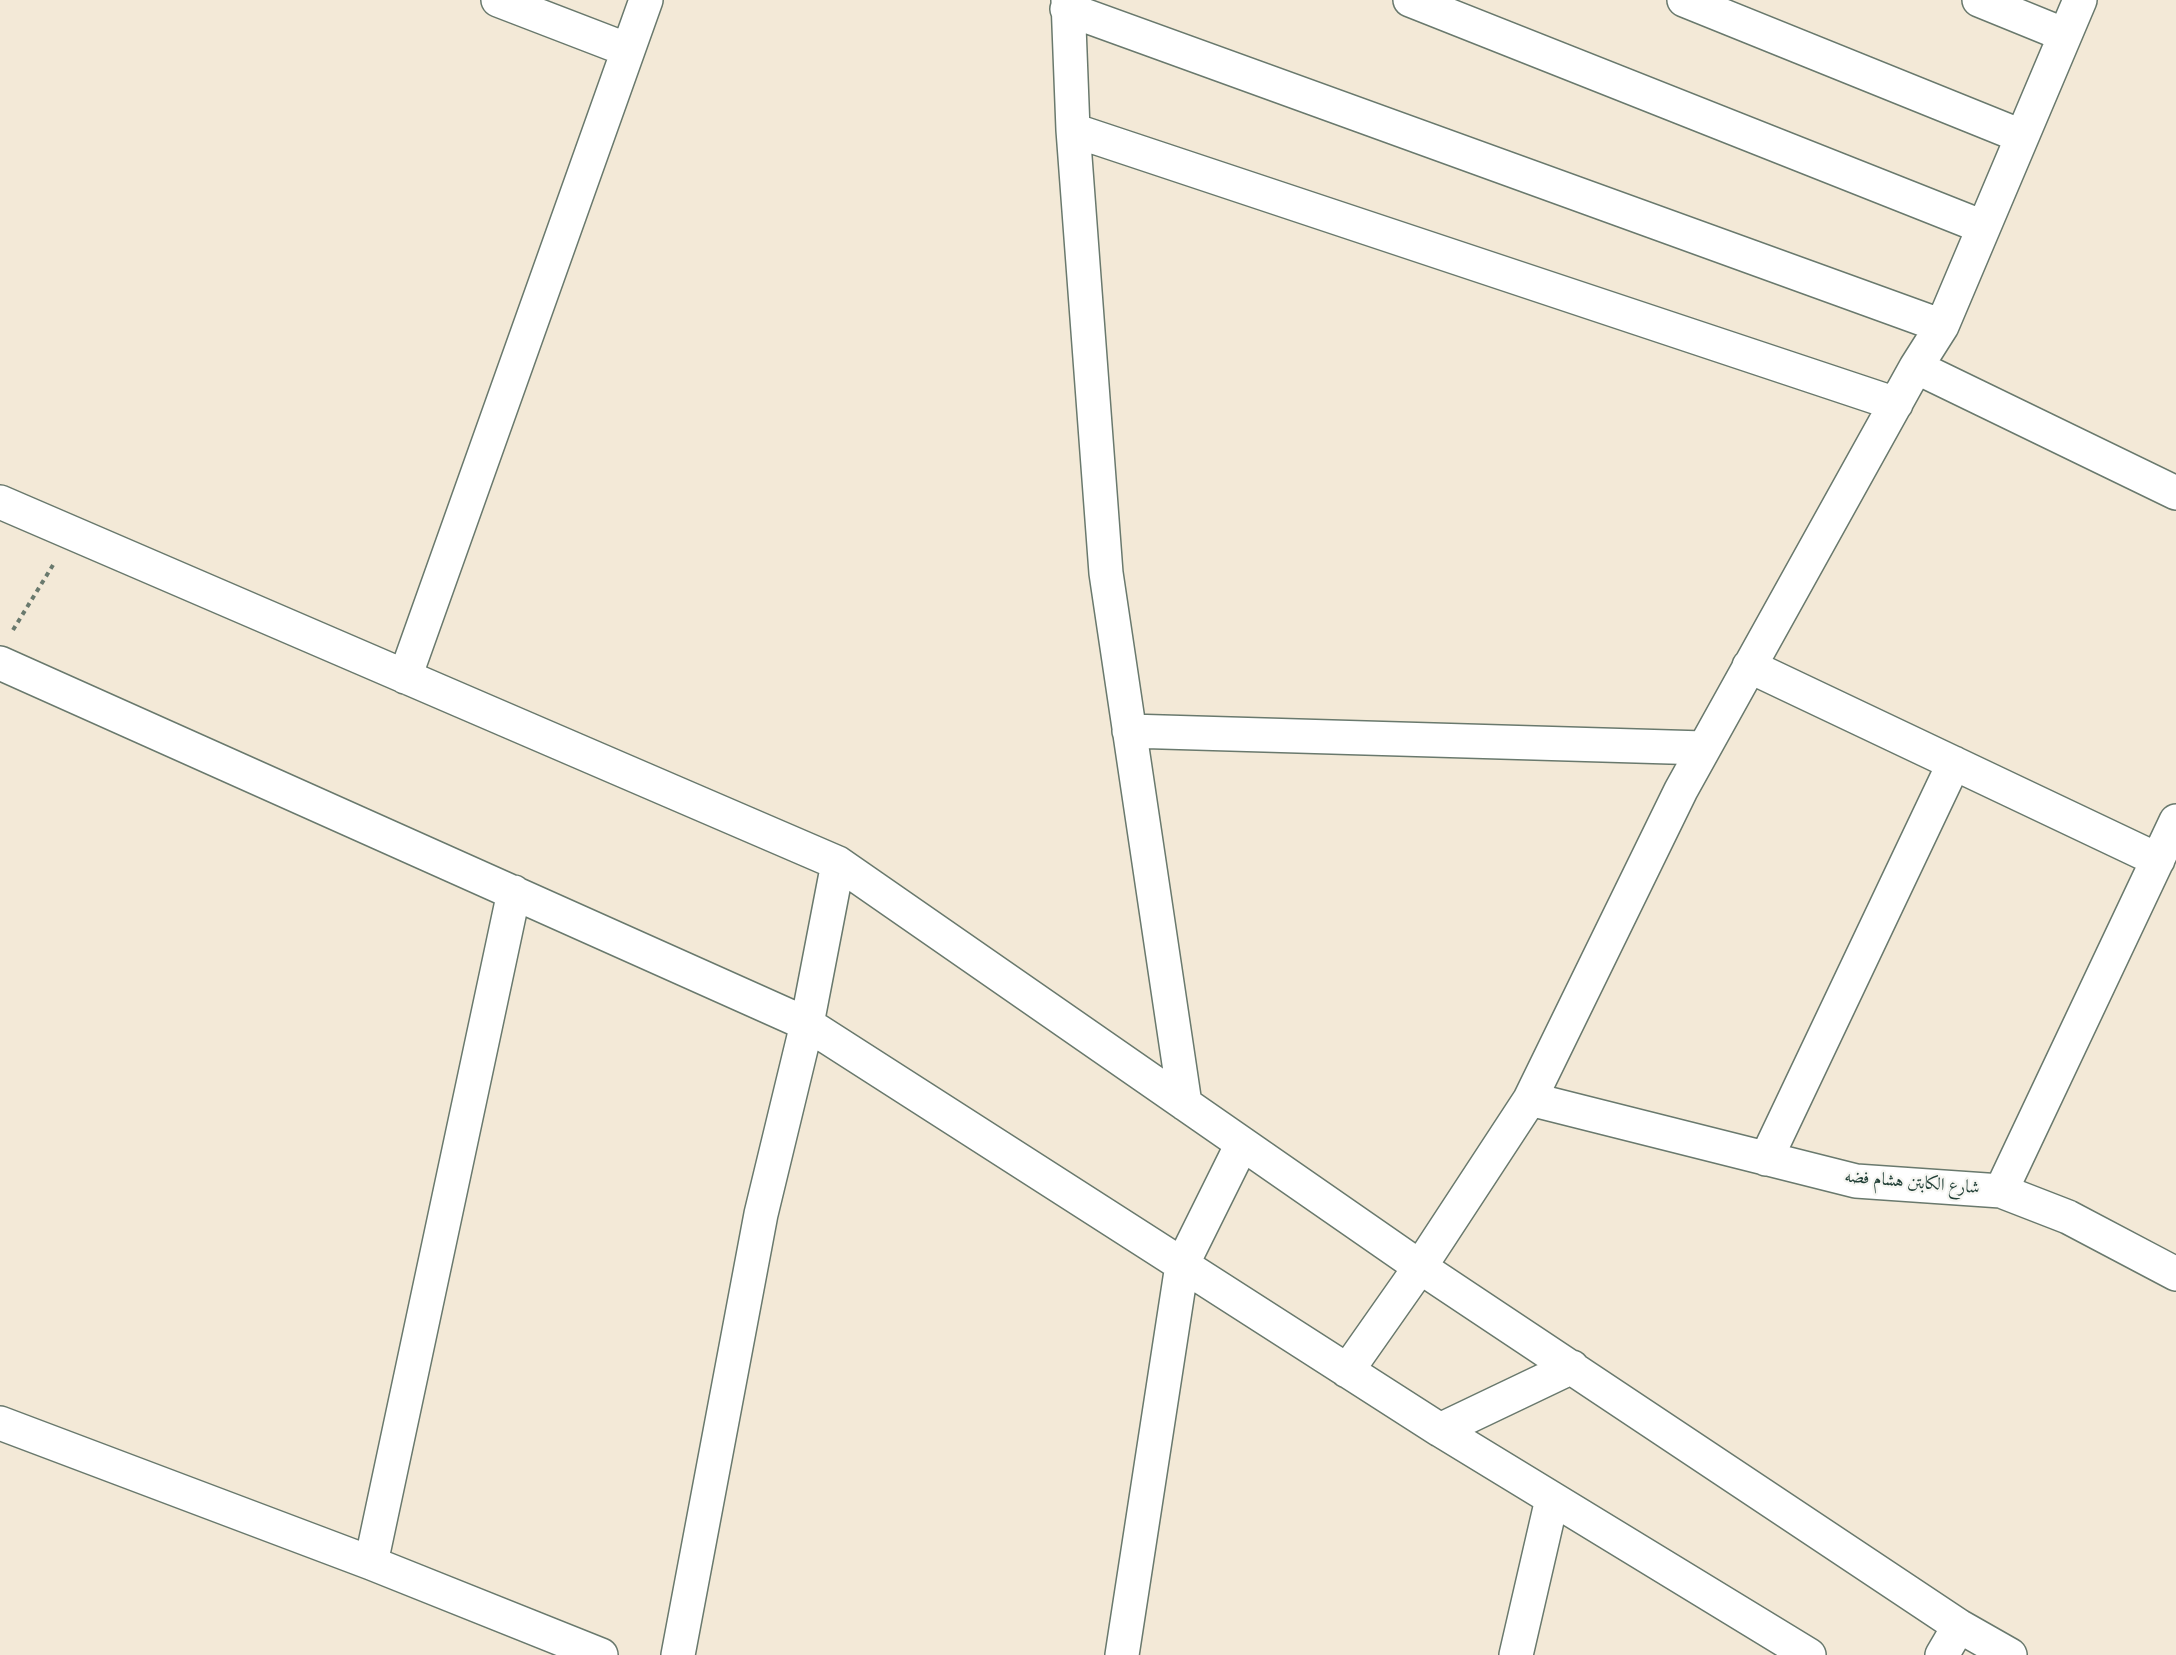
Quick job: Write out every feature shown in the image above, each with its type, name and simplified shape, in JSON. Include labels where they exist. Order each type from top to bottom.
[{"type":"street","points":[[498,0],[628,50]]},
{"type":"street","points":[[405,677],[646,0]]},
{"type":"street","points":[[1410,0],[1983,226]]},
{"type":"street","points":[[1684,0],[2021,136]]},
{"type":"street","points":[[1979,0],[2065,35]]},
{"type":"street","points":[[1347,1371],[1420,1268],[1530,1099],[1681,790],[1916,367],[1942,326],[2080,0]]},
{"type":"street","points":[[1185,1104],[1106,573],[1073,130],[1068,4],[1942,326]]},
{"type":"street","points":[[1073,130],[1896,404]]},
{"type":"street","points":[[1916,367],[2176,493]]},
{"type":"street","points":[[0,502],[838,863],[1420,1268],[1572,1366],[1959,1626],[2010,1655]]},
{"type":"street","points":[[0,663],[807,1024],[1440,1430],[1809,1655]]},
{"type":"street","points":[[1749,666],[2158,860]]},
{"type":"street","points":[[1130,731],[1704,748]]},
{"type":"street","points":[[1766,1159],[1954,763]]},
{"type":"street","points":[[2001,1191],[2176,821]]},
{"type":"street","points":[[678,1655],[761,1214],[807,1024],[838,863]]},
{"type":"street","points":[[371,1563],[514,892]]},
{"type":"street","name":"شارع الكابتن هشام فضه","points":[[1530,1099],[1856,1181],[2001,1191],[2068,1217],[2176,1274]]},
{"type":"street","points":[[1123,1654],[1182,1265],[1242,1144]]},
{"type":"street","points":[[1440,1430],[1572,1366]]},
{"type":"street","points":[[0,1423],[371,1563],[601,1655]]},
{"type":"street","points":[[1516,1655],[1552,1499]]},
{"type":"street","points":[[1942,1655],[1959,1626]]},
{"type":"path","points":[[12,632],[55,561]]}]
